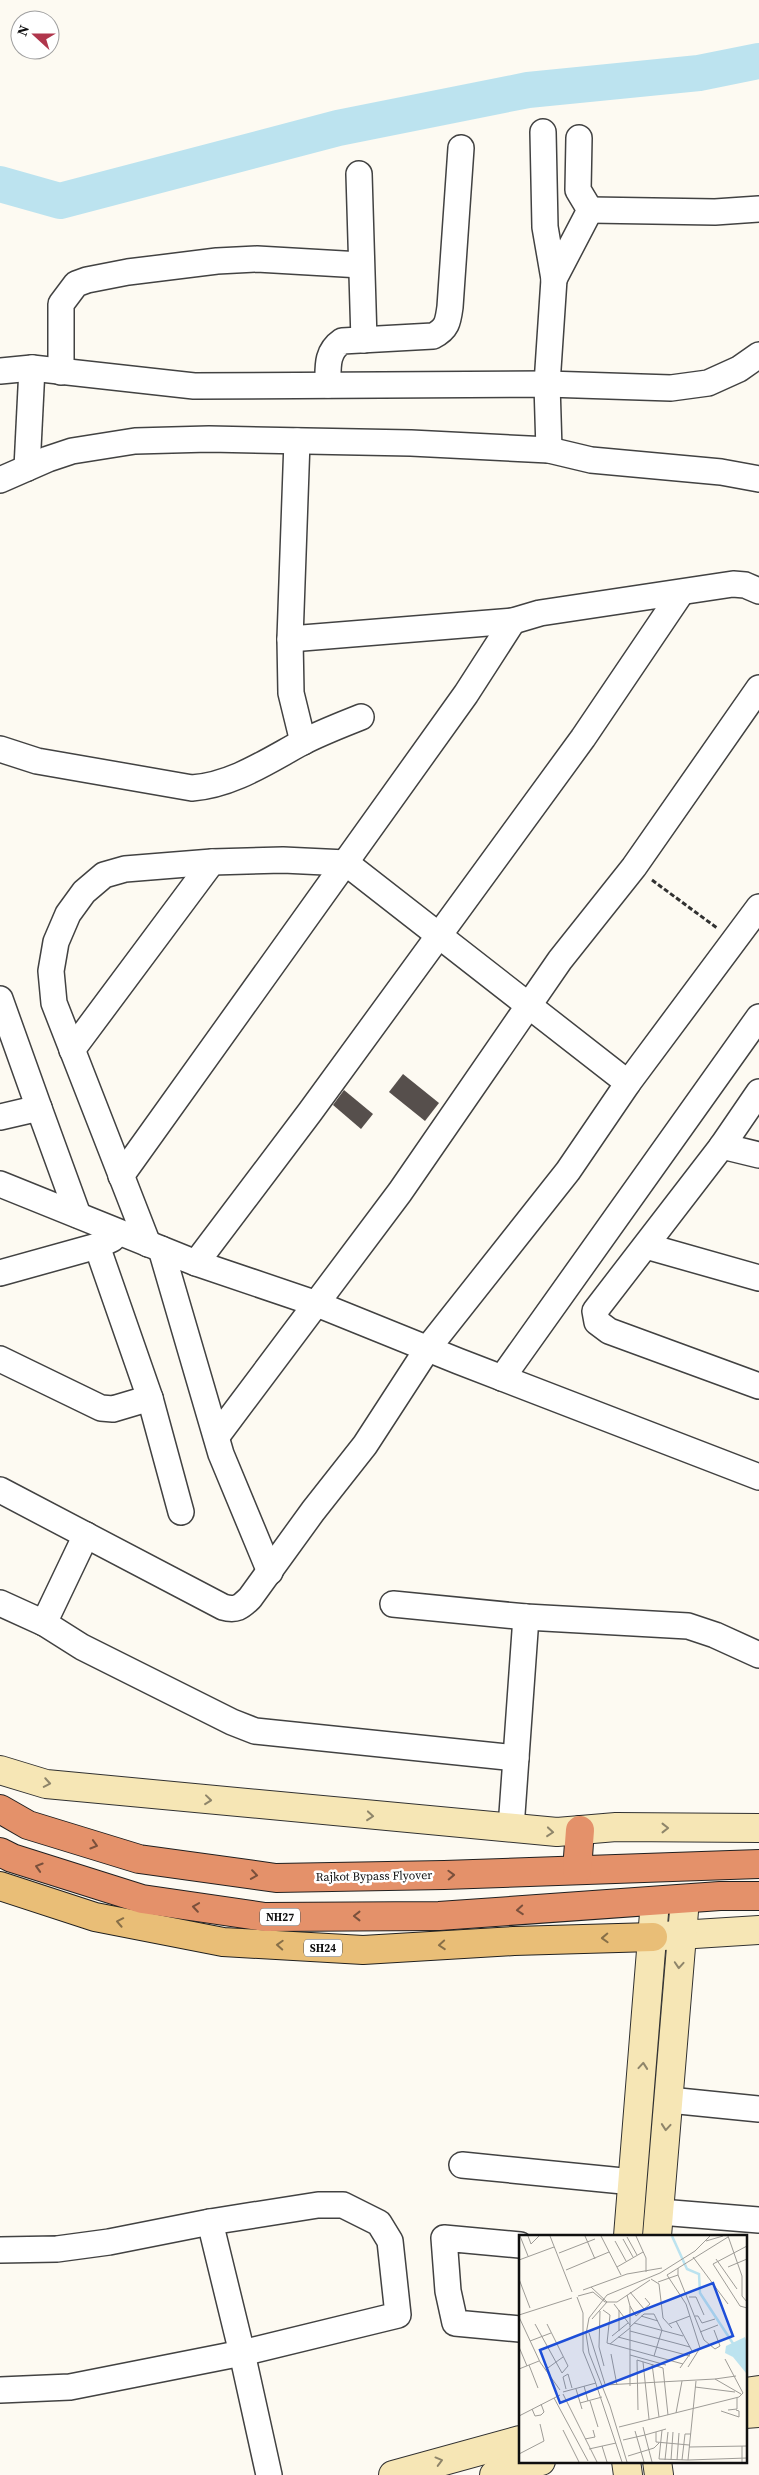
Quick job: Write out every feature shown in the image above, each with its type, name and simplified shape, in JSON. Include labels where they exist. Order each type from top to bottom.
[{"type":"highway","name":"Rajkot Bypass Flyover","points":[[0,1809],[28,1825],[139,1859],[276,1878],[759,1864]]},
{"type":"highway","points":[[578,1870],[580,1830]]},
{"type":"highway","name":"NH27","points":[[0,1852],[12,1858],[142,1899],[265,1917],[439,1916],[685,1899],[759,1896]]},
{"type":"main road","name":"SH24","points":[[0,1886],[95,1917],[223,1942],[363,1950],[514,1941],[653,1937]]},
{"type":"street","points":[[543,132],[545,227],[554,279],[547,384],[549,450]]},
{"type":"street","points":[[579,138],[578,190],[590,210]]},
{"type":"street","points":[[328,385],[329,356],[334,346],[342,341],[433,336],[443,331],[448,322],[461,148]]},
{"type":"street","points":[[359,174],[364,340]]},
{"type":"street","points":[[590,210],[715,212],[759,209]]},
{"type":"street","points":[[554,279],[590,210]]},
{"type":"street","points":[[61,372],[61,304],[76,284],[87,280],[128,272],[217,261],[257,259],[361,265]]},
{"type":"street","points":[[0,371],[32,368],[194,386],[547,384],[670,388],[708,383],[739,369],[759,355]]},
{"type":"street","points":[[27,468],[32,368]]},
{"type":"street","points":[[0,480],[72,451],[135,441],[209,438],[549,450],[599,461],[721,472],[759,480]]},
{"type":"street","points":[[298,442],[290,639],[291,693],[303,742]]},
{"type":"street","points":[[290,639],[514,621],[540,614],[733,584],[746,585],[759,591]]},
{"type":"street","points":[[196,1263],[310,1112],[438,934],[583,738],[681,593]]},
{"type":"street","points":[[121,1176],[466,694],[514,621]]},
{"type":"street","points":[[217,1436],[400,1192],[560,960],[634,867],[759,688]]},
{"type":"street","points":[[0,749],[37,761],[192,788],[226,782],[303,742],[361,717]]},
{"type":"street","points":[[270,1572],[228,1470],[154,1246],[121,1176],[54,1003],[50,971],[56,942],[68,914],[84,892],[104,875],[125,869],[212,862],[283,860],[346,863],[628,1083]]},
{"type":"street","points":[[72,1050],[212,862]]},
{"type":"street","points":[[0,1490],[125,1557],[231,1610],[240,1608],[270,1572],[313,1511],[365,1445],[428,1348],[568,1171],[628,1083],[759,907]]},
{"type":"street","points":[[0,999],[78,1215]]},
{"type":"street","points":[[502,1378],[759,1017]]},
{"type":"street","points":[[759,1092],[722,1146],[646,1246],[604,1296],[595,1311],[597,1322],[609,1331],[759,1386]]},
{"type":"street","points":[[0,1117],[39,1108]]},
{"type":"street","points":[[722,1146],[759,1155]]},
{"type":"street","points":[[0,1184],[196,1263],[317,1304],[759,1477]]},
{"type":"street","points":[[0,1273],[97,1246],[124,1234]]},
{"type":"street","points":[[97,1246],[150,1398],[181,1512]]},
{"type":"street","points":[[646,1246],[759,1278]]},
{"type":"street","points":[[0,1359],[101,1408],[113,1409],[150,1398]]},
{"type":"street","points":[[44,1623],[86,1535]]},
{"type":"street","points":[[0,1602],[44,1623],[82,1647],[232,1722],[255,1731],[516,1758]]},
{"type":"street","points":[[394,1604],[526,1617],[688,1626],[715,1635],[759,1655]]},
{"type":"street","points":[[511,1828],[526,1617]]},
{"type":"street","points":[[0,1770],[46,1784],[557,1832],[616,1827],[757,1824]]},
{"type":"street","points":[[685,1899],[659,2224],[759,2220]]},
{"type":"street","points":[[628,2235],[653,1937],[654,1901]]},
{"type":"street","points":[[653,1937],[759,1930]]},
{"type":"street","points":[[669,2100],[759,2109]]},
{"type":"street","points":[[462,2165],[633,2182]]},
{"type":"street","points":[[0,2250],[57,2249],[109,2242],[210,2222],[318,2204],[343,2205],[379,2223],[390,2241],[398,2314],[242,2353],[70,2387],[0,2390]]},
{"type":"street","points":[[210,2222],[269,2475]]},
{"type":"street","points":[[519,2245],[444,2238],[448,2291],[455,2323],[519,2329]]},
{"type":"street","points":[[746,2392],[759,2390]]},
{"type":"street","points":[[746,2414],[759,2413]]},
{"type":"street","points":[[393,2475],[519,2440]]},
{"type":"street","points":[[494,2475],[538,2462]]},
{"type":"street","points":[[626,2462],[628,2475]]},
{"type":"street","points":[[657,2462],[659,2475]]},
{"type":"path","points":[[634,867],[734,941]]},
{"type":"building","points":[[403,1074],[439,1103],[425,1121],[389,1092]]},
{"type":"building","points":[[344,1090],[373,1114],[361,1129],[333,1105]]},
{"type":"waterway","points":[[0,184],[60,201],[338,128],[528,90],[699,73],[759,61]]}]
